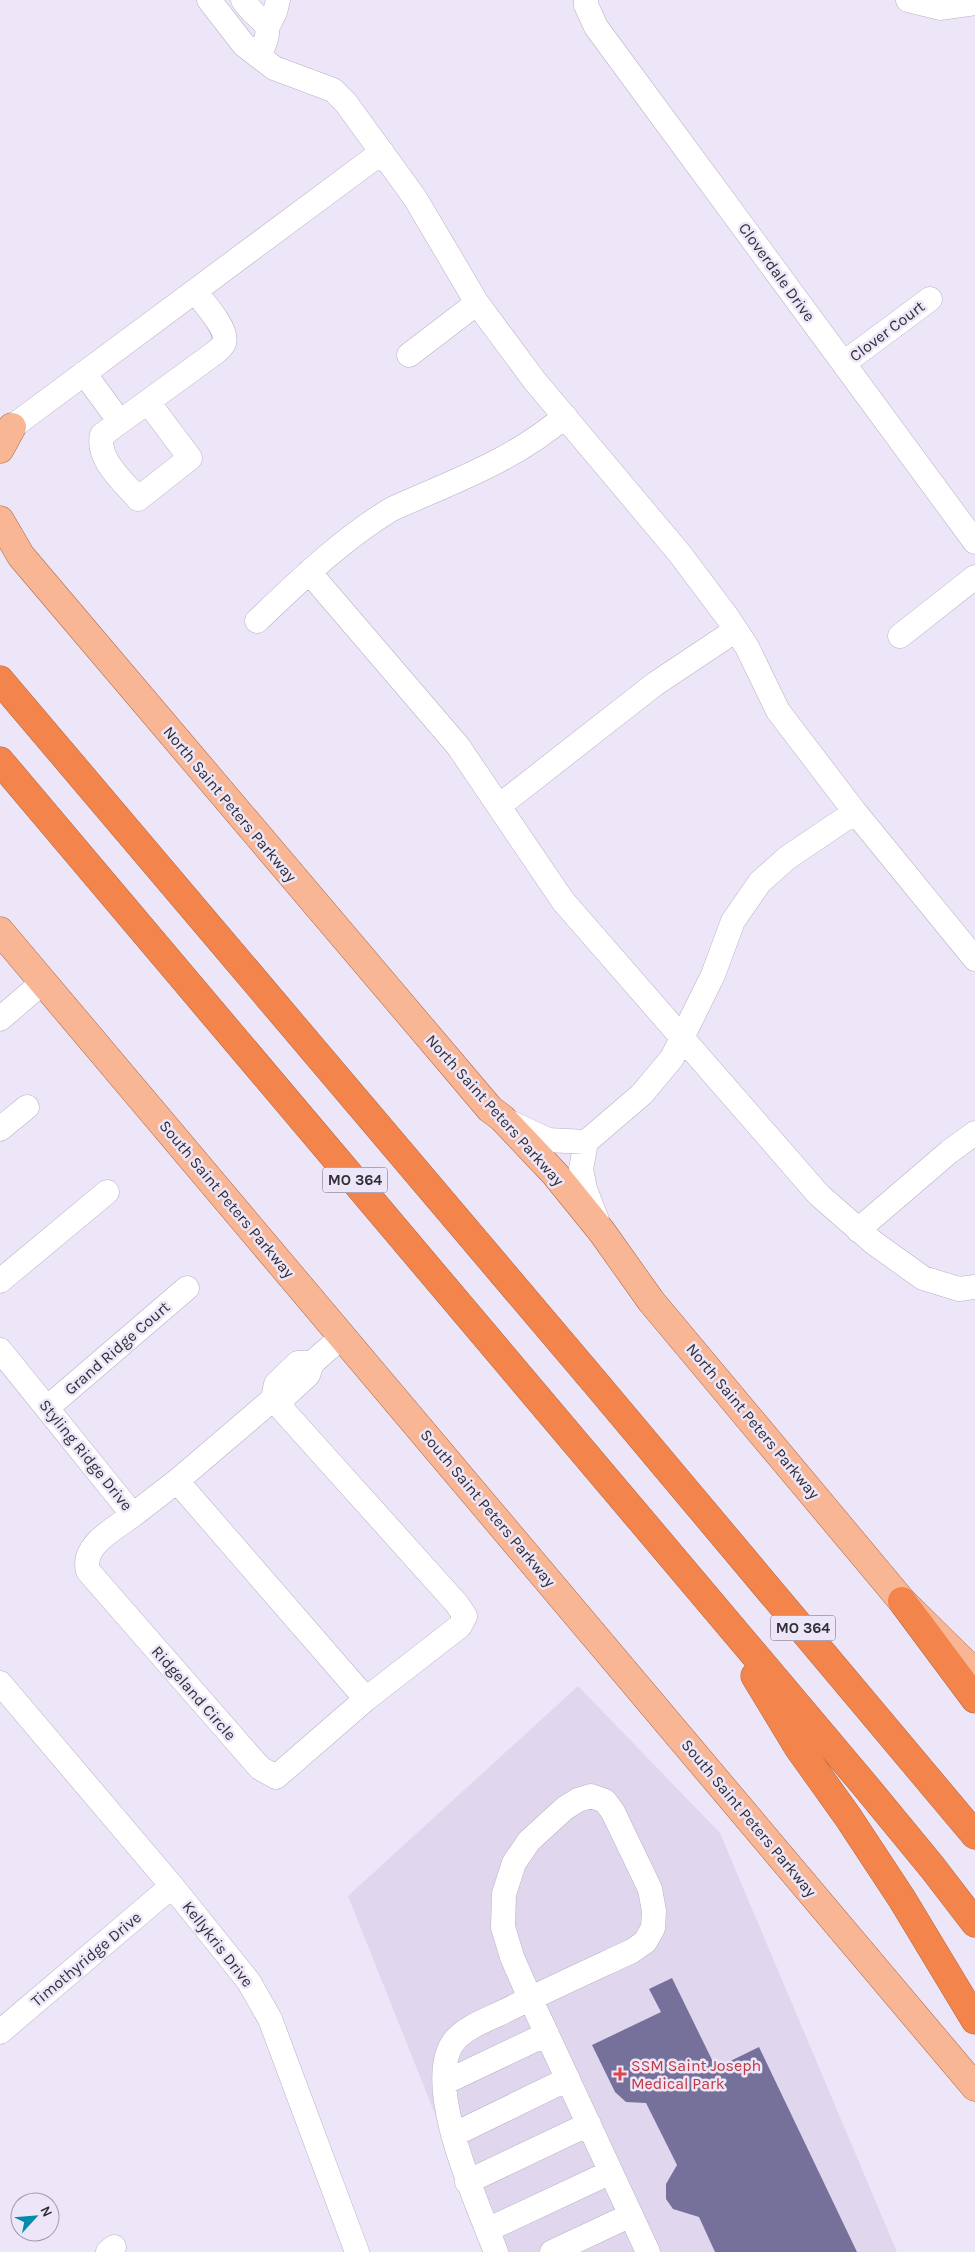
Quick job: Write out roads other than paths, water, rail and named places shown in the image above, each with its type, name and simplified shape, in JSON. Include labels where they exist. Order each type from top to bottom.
[{"type":"highway","name":"MO 364","points":[[0,680],[838,1670],[975,1835]]},
{"type":"highway","name":"MO 364","points":[[0,761],[708,1600],[926,1860],[975,1923]]},
{"type":"highway","points":[[708,1600],[798,1747],[898,1892],[975,2020]]},
{"type":"highway","points":[[902,1600],[975,1699]]},
{"type":"main road","name":"North Saint Peters Parkway","points":[[0,520],[21,556],[490,1109],[502,1118],[555,1174],[602,1232],[651,1301],[902,1600],[975,1673]]},
{"type":"main road","name":"South Saint Peters Parkway","points":[[0,931],[975,2087]]},
{"type":"street","points":[[209,0],[244,45],[274,68],[333,90],[346,102],[415,198],[477,303],[534,380],[680,554],[747,647],[778,711],[855,812],[975,959]]},
{"type":"street","points":[[243,0],[264,20],[267,28],[267,39],[259,56]]},
{"type":"street","points":[[267,28],[276,12],[278,0]]},
{"type":"street","name":"Cloverdale Drive","points":[[586,0],[586,5],[596,27],[975,542]]},
{"type":"street","points":[[908,0],[941,8],[975,3]]},
{"type":"street","points":[[4,435],[84,373],[382,152]]},
{"type":"street","points":[[148,402],[190,458],[138,499],[103,456],[100,443],[102,435],[216,352],[224,344],[224,335],[221,327],[194,291]]},
{"type":"street","name":"Clover Court","points":[[844,364],[930,299]]},
{"type":"street","points":[[409,355],[477,303]]},
{"type":"street","points":[[84,373],[120,422]]},
{"type":"street","points":[[257,622],[309,572],[373,521],[392,510],[515,453],[543,435],[564,416]]},
{"type":"street","points":[[309,572],[458,746],[563,900],[681,1038],[819,1194],[874,1243],[923,1278],[959,1288],[975,1286]]},
{"type":"street","points":[[900,636],[975,578]]},
{"type":"street","points":[[498,806],[655,684],[736,630]]},
{"type":"street","points":[[602,1232],[586,1189],[581,1169],[586,1142],[642,1094],[672,1058],[713,975],[733,921],[760,882],[787,858],[855,812]]},
{"type":"street","points":[[0,1019],[43,982]]},
{"type":"street","points":[[0,1129],[27,1107]]},
{"type":"street","points":[[502,1118],[548,1140],[586,1142]]},
{"type":"street","points":[[858,1230],[975,1132]]},
{"type":"street","points":[[0,1281],[107,1192]]},
{"type":"street","name":"Grand Ridge Court","points":[[47,1408],[187,1288]]},
{"type":"street","name":"Styling Ridge Drive","points":[[0,1350],[133,1515],[177,1481],[273,1399],[285,1396],[308,1374],[312,1363],[343,1336]]},
{"type":"street","name":"Ridgeland Circle","points":[[133,1515],[97,1543],[89,1553],[86,1562],[88,1571],[260,1768],[267,1774],[276,1777],[286,1771],[366,1699],[460,1626],[465,1616],[457,1604],[273,1399]]},
{"type":"street","points":[[177,1481],[366,1699]]},
{"type":"street","name":"Kellykris Drive","points":[[0,1683],[172,1886],[249,1982],[270,2019],[357,2252]]},
{"type":"street","points":[[496,2252],[467,2182],[453,2135],[446,2101],[446,2056],[456,2039],[471,2027],[530,1998],[632,1951],[645,1942],[653,1928],[654,1911],[650,1889],[613,1812],[605,1801],[591,1796],[578,1800],[565,1808],[529,1841],[514,1863],[504,1894],[503,1927],[512,1957],[530,1998],[648,2252]]},
{"type":"street","name":"Timothyridge Drive","points":[[0,2032],[172,1886]]},
{"type":"street","points":[[446,2082],[547,2034]]},
{"type":"street","points":[[453,2135],[568,2079]]},
{"type":"street","points":[[467,2182],[589,2124]]},
{"type":"street","points":[[487,2230],[611,2172]]},
{"type":"street","points":[[552,2252],[631,2215]]},
{"type":"place","name":"SSM Saint Joseph Medical Park","points":[[620,2074]]}]
